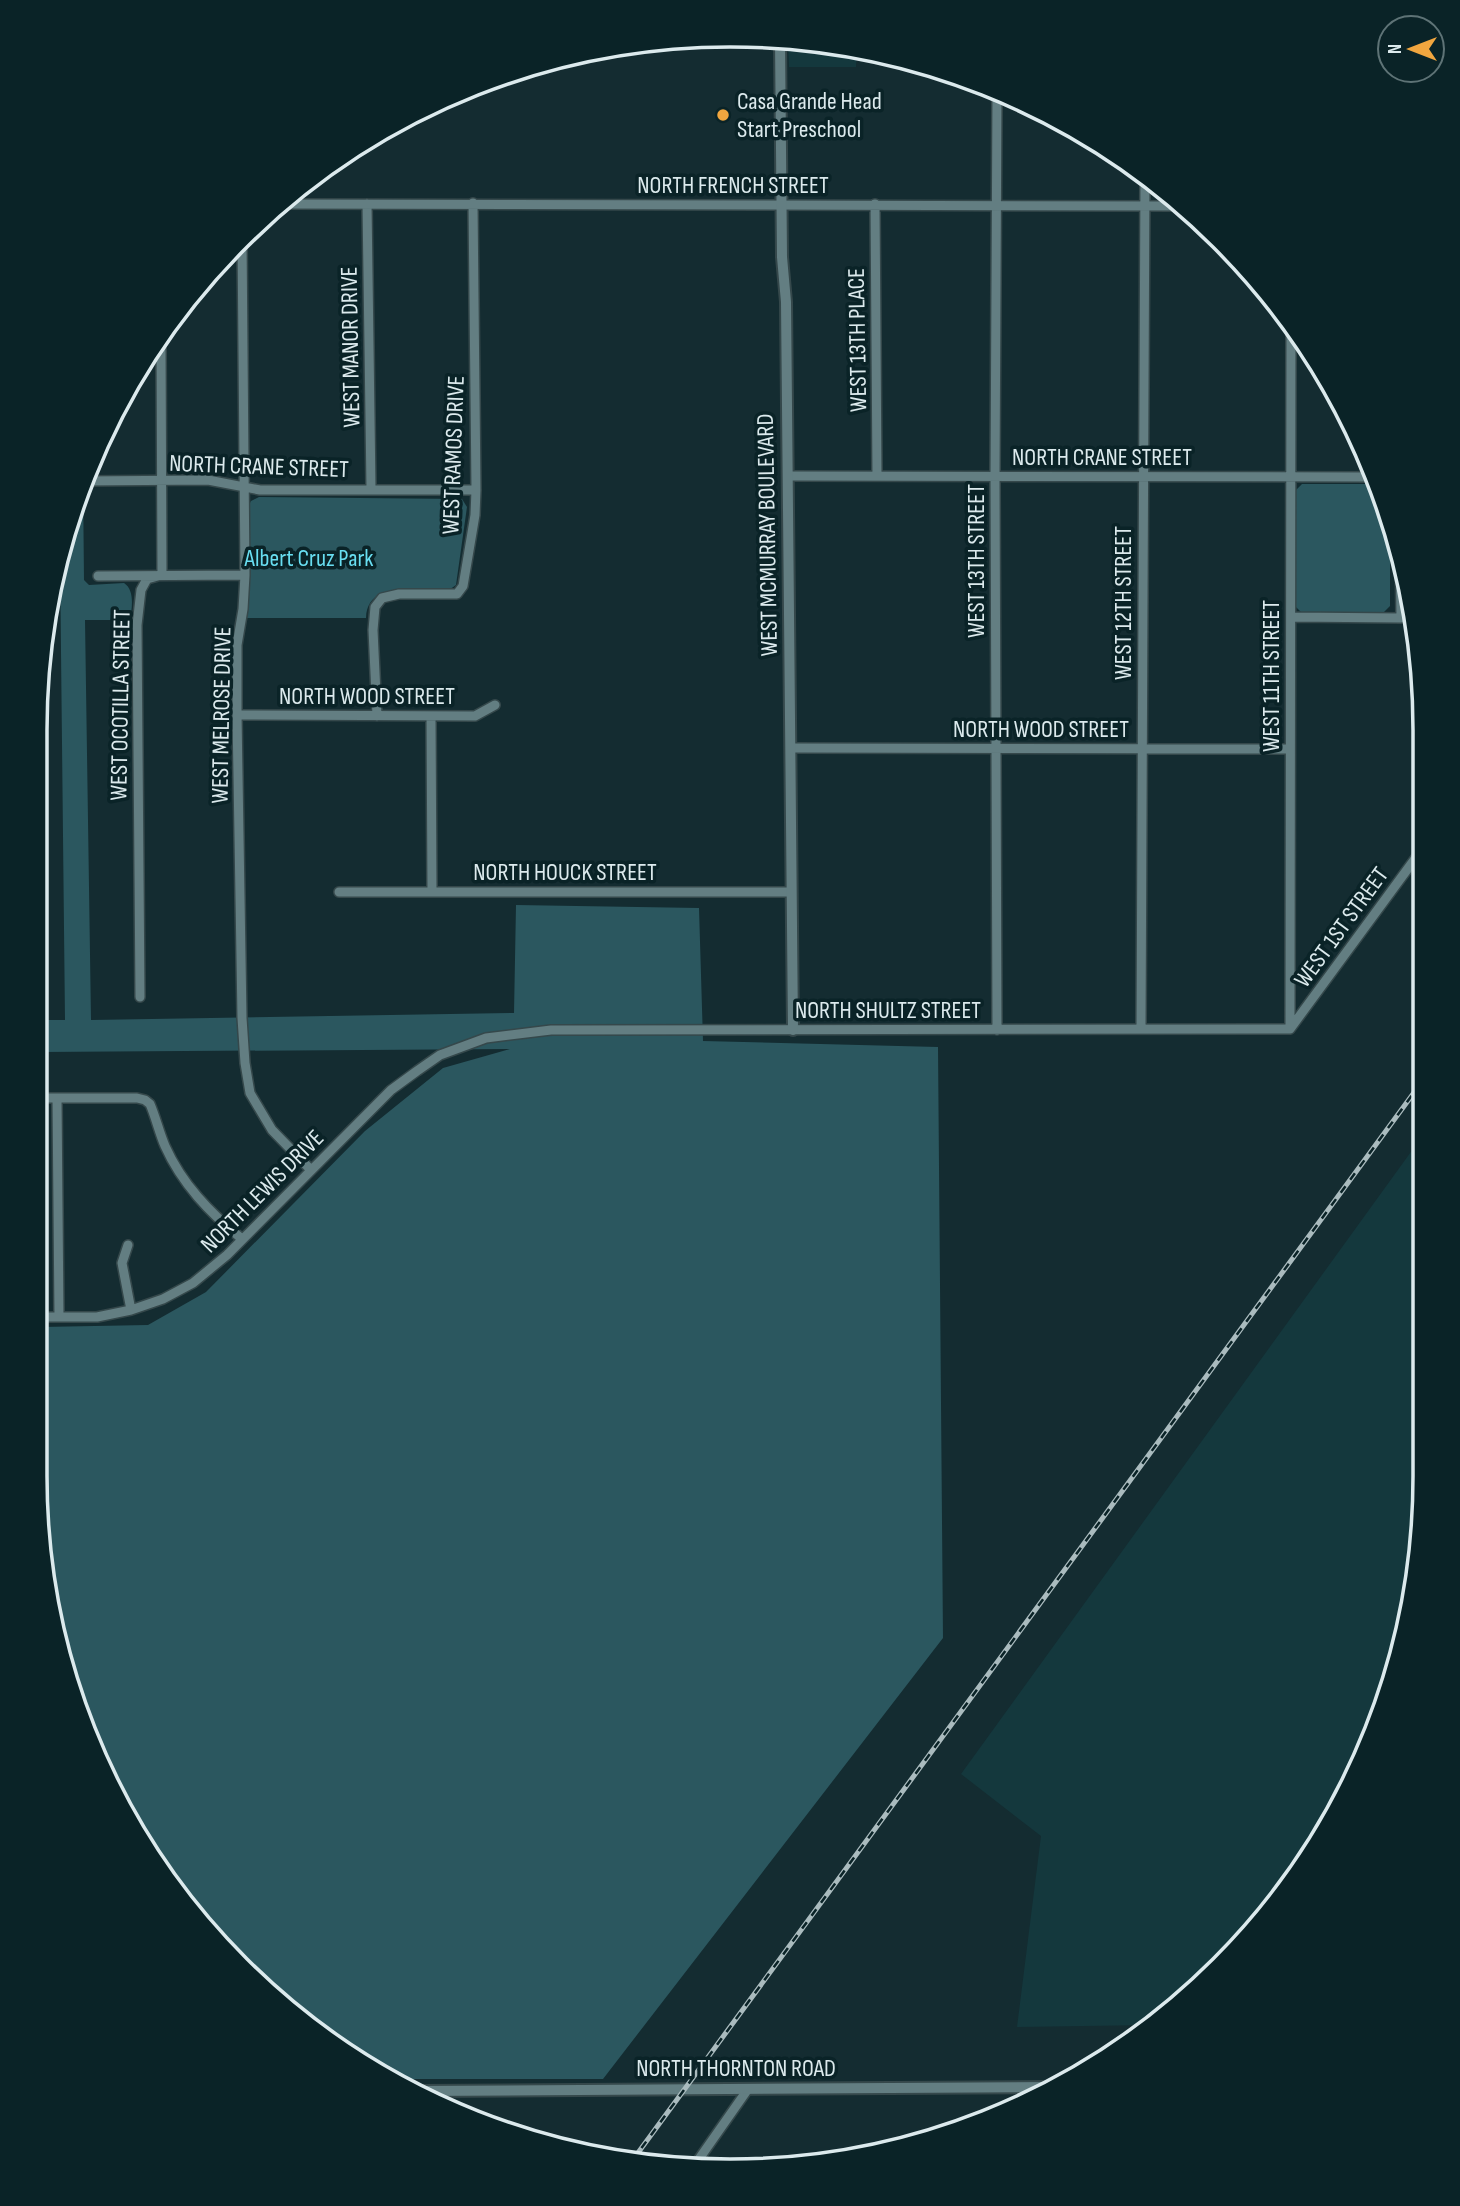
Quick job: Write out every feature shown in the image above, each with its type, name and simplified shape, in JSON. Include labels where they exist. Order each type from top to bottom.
[{"type":"street","name":"WEST MCMURRAY BOULEVARD","points":[[780,49],[792,748],[793,1030]]},
{"type":"street","name":"WEST 13TH STREET","points":[[997,1030],[995,477],[998,102]]},
{"type":"street","name":"WEST 12TH STREET","points":[[1141,1030],[1145,187]]},
{"type":"street","name":"WEST RAMOS DRIVE","points":[[377,716],[373,629],[375,607],[382,598],[400,594],[457,594],[463,586],[475,515],[476,491],[473,203]]},
{"type":"street","name":"NORTH FRENCH STREET","points":[[295,204],[1167,206]]},
{"type":"street","name":"WEST MANOR DRIVE","points":[[366,204],[372,488]]},
{"type":"street","name":"WEST 13TH PLACE","points":[[875,204],[877,476]]},
{"type":"street","name":"WEST MELROSE DRIVE","points":[[242,252],[245,575],[237,645],[242,1018],[250,1093],[272,1130],[310,1170]]},
{"type":"street","name":"WEST 11TH STREET","points":[[1290,1029],[1291,341]]},
{"type":"street","points":[[161,353],[162,575]]},
{"type":"street","name":"NORTH CRANE STREET","points":[[788,476],[1364,477]]},
{"type":"street","name":"NORTH CRANE STREET","points":[[94,481],[208,480],[260,490],[372,488],[476,491]]},
{"type":"street","name":"WEST OCOTILLA STREET","points":[[140,997],[137,625],[141,590],[147,579],[162,575]]},
{"type":"street","points":[[98,576],[245,575]]},
{"type":"street","points":[[1291,617],[1401,618],[1401,602]]},
{"type":"street","name":"NORTH WOOD STREET","points":[[237,715],[475,716],[495,705]]},
{"type":"street","points":[[431,716],[432,891]]},
{"type":"street","name":"NORTH WOOD STREET","points":[[792,748],[1290,749]]},
{"type":"street","name":"WEST 1ST STREET","points":[[1290,1029],[1413,862]]},
{"type":"street","name":"NORTH HOUCK STREET","points":[[339,892],[791,892]]},
{"type":"street","name":"NORTH SHULTZ STREET","points":[[486,1038],[551,1030],[1290,1029]]},
{"type":"street","name":"NORTH LEWIS DRIVE","points":[[47,1317],[97,1317],[131,1310],[163,1299],[193,1283],[242,1239],[391,1090],[440,1055],[486,1038]]},
{"type":"street","points":[[47,1097],[145,1100],[150,1104],[174,1166],[204,1205],[242,1239]]},
{"type":"street","points":[[57,1098],[59,1317]]},
{"type":"street","points":[[128,1245],[122,1263],[131,1310]]},
{"type":"street","name":"NORTH THORNTON ROAD","points":[[434,2091],[1034,2087]]},
{"type":"street","points":[[700,2158],[748,2089]]},
{"type":"shaded area","points":[[788,50],[856,59],[856,67],[789,67]]},
{"type":"shaded area","points":[[1413,1149],[1413,1476],[1407,1565],[1400,1609],[1377,1695],[1361,1737],[1321,1817],[1272,1892],[1213,1959],[1136,2025],[1017,2027],[1041,1836],[961,1774]]},
{"type":"green space","points":[[1302,484],[1367,484],[1390,557],[1390,606],[1382,614],[1302,613],[1295,606],[1295,491]]},
{"type":"green space","name":"Albert Cruz Park","points":[[259,497],[462,499],[467,507],[456,585],[449,590],[397,589],[385,592],[375,597],[366,618],[243,618],[249,582],[249,505]]},
{"type":"green space","points":[[83,510],[84,580],[89,585],[124,583],[130,590],[132,600],[130,620],[85,620],[91,1020],[514,1013],[516,905],[699,908],[703,1041],[938,1047],[943,1638],[603,2079],[411,2079],[351,2044],[314,2018],[247,1959],[188,1892],[162,1855],[118,1778],[99,1737],[83,1695],[60,1609],[49,1521],[47,1327],[148,1325],[206,1292],[365,1131],[443,1068],[510,1049],[47,1052],[47,1020],[65,1020],[60,595]]},
{"type":"railway","points":[[638,2153],[1413,1094]]},
{"type":"place","name":"Casa Grande Head Start Preschool","points":[[723,115]]}]
